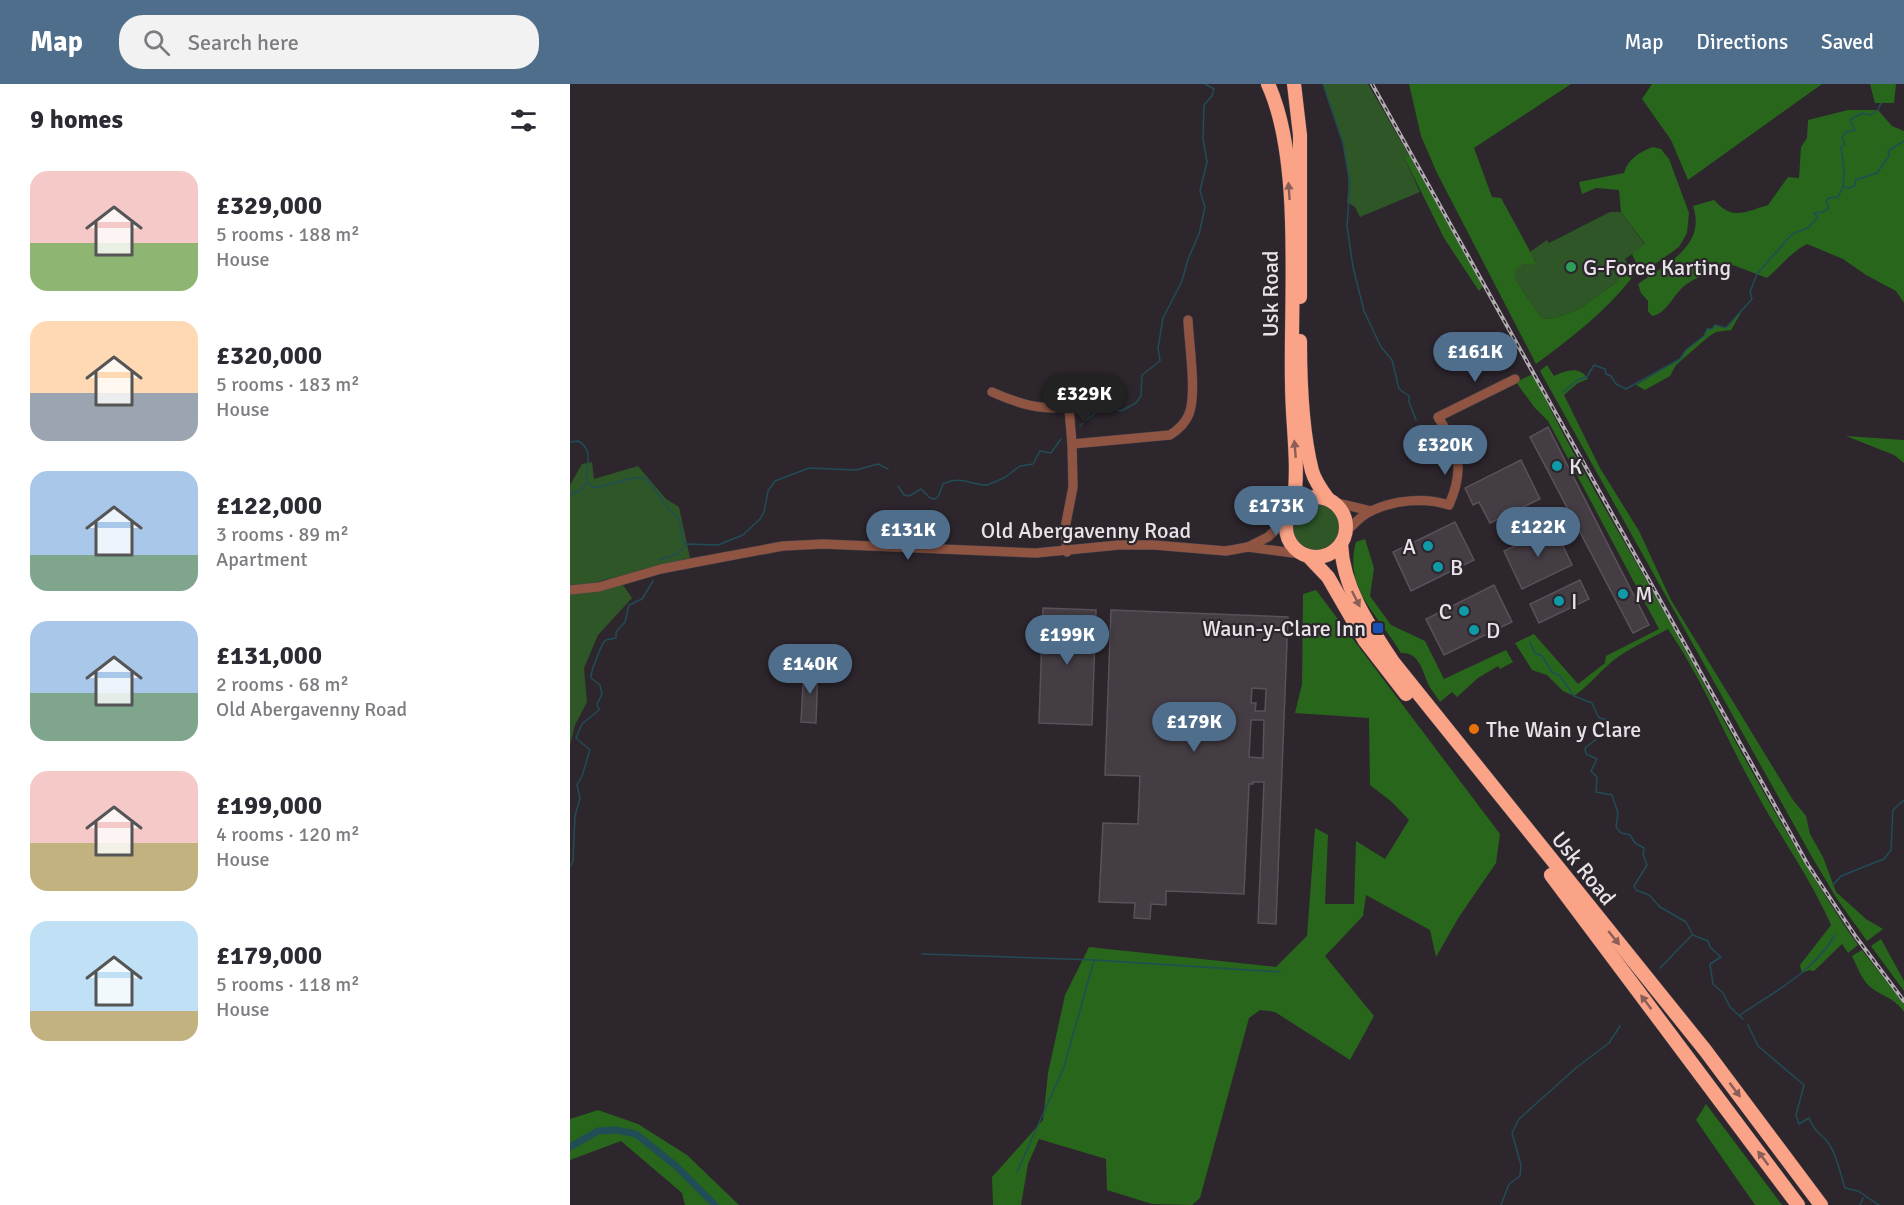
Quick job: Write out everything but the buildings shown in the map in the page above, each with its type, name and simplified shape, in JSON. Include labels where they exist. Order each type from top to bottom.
[{"type":"highway","name":"Usk Road","points":[[1268,84],[1276,108],[1289,188],[1292,410],[1297,475],[1293,507]]},
{"type":"highway","name":"Usk Road","points":[[1294,84],[1300,135],[1300,352],[1304,412],[1313,473],[1331,501]]},
{"type":"highway","points":[[1312,497],[1331,501],[1344,515],[1343,538],[1329,554],[1319,557],[1305,555],[1288,539],[1286,520],[1293,507],[1302,500],[1312,497]]},
{"type":"highway","name":"Usk Road","points":[[1343,538],[1343,567],[1348,584],[1393,662],[1705,1050],[1821,1205]]},
{"type":"highway","name":"Usk Road","points":[[1305,555],[1328,576],[1360,634],[1383,666],[1555,881],[1798,1205]]},
{"type":"street","points":[[1072,444],[1170,435],[1179,429],[1189,415],[1192,402],[1188,320]]},
{"type":"street","points":[[1331,501],[1371,511],[1417,501],[1449,505],[1457,483],[1458,459],[1451,438],[1438,417],[1515,379]]},
{"type":"street","points":[[992,392],[1031,406],[1054,409],[1069,408],[1094,400]]},
{"type":"street","points":[[1067,552],[1065,528],[1073,487],[1069,408]]},
{"type":"street","points":[[1343,538],[1371,511]]},
{"type":"street","points":[[1248,548],[1268,537],[1286,520]]},
{"type":"street","name":"Old Abergavenny Road","points":[[570,590],[599,588],[661,569],[783,546],[823,544],[1036,553],[1067,552],[1123,545],[1154,545],[1226,551],[1248,548],[1305,555]]},
{"type":"green space","points":[[1323,84],[1368,84],[1409,155],[1404,157],[1420,192],[1360,217],[1355,207],[1347,202],[1349,187],[1346,157]]},
{"type":"green space","points":[[1409,84],[1571,84],[1474,148],[1492,197],[1501,198],[1537,264],[1524,264],[1516,270],[1515,279],[1542,319],[1555,318],[1579,309],[1617,282],[1625,259],[1630,269],[1631,279],[1610,303],[1536,364],[1437,173],[1421,136]]},
{"type":"green space","points":[[1652,84],[1822,84],[1688,180],[1671,140],[1642,99]]},
{"type":"green space","points":[[1870,84],[1896,84],[1894,103],[1875,103]]},
{"type":"green space","points":[[1848,110],[1878,110],[1892,126],[1904,131],[1904,303],[1896,291],[1866,275],[1843,259],[1807,244],[1791,255],[1767,278],[1733,265],[1700,277],[1683,287],[1661,312],[1652,316],[1648,311],[1648,301],[1641,293],[1638,284],[1671,262],[1689,244],[1696,220],[1693,206],[1714,200],[1727,211],[1739,213],[1768,205],[1788,177],[1799,178],[1801,147],[1807,138],[1808,120]]},
{"type":"green space","points":[[1653,147],[1661,149],[1669,159],[1689,213],[1687,233],[1679,247],[1641,274],[1632,254],[1645,244],[1621,212],[1619,190],[1596,188],[1582,194],[1579,182],[1624,173],[1628,164],[1635,157]]},
{"type":"green space","points":[[1409,155],[1483,286],[1479,291],[1444,238],[1404,157]]},
{"type":"green space","name":"G-Force Karting","points":[[1610,212],[1621,212],[1645,245],[1625,259],[1617,282],[1579,309],[1555,318],[1542,319],[1515,279],[1515,270],[1524,264],[1537,263],[1530,252],[1547,240],[1549,243]]},
{"type":"green space","points":[[1742,311],[1731,330],[1716,332],[1708,337],[1676,365],[1670,376],[1645,390],[1636,385],[1680,359],[1686,350],[1704,336],[1707,329],[1712,329],[1715,325],[1726,328]]},
{"type":"green space","points":[[1547,365],[1554,376],[1572,370],[1581,372],[1588,379],[1578,383],[1564,395],[1600,468],[1639,531],[1671,600],[1793,800],[1806,816],[1810,834],[1823,857],[1836,892],[1866,919],[1883,929],[1867,941],[1837,899],[1812,857],[1540,371]]},
{"type":"green space","points":[[1533,374],[1583,469],[1761,787],[1832,907],[1858,945],[1848,953],[1842,944],[1814,971],[1809,970],[1802,973],[1800,965],[1831,925],[1814,891],[1766,810],[1681,648],[1668,629],[1612,661],[1574,696],[1563,691],[1547,675],[1532,670],[1515,643],[1534,634],[1578,684],[1605,663],[1606,656],[1659,629],[1548,421],[1534,407],[1516,382]]},
{"type":"green space","points":[[1846,436],[1904,440],[1904,463],[1894,455]]},
{"type":"green space","points":[[592,462],[594,479],[638,466],[666,499],[679,507],[690,558],[570,589],[570,485],[582,464]]},
{"type":"green space","points":[[1311,502],[1321,502],[1334,509],[1341,522],[1341,532],[1334,545],[1321,552],[1311,552],[1302,548],[1295,541],[1291,532],[1291,522],[1295,513],[1302,506]]},
{"type":"green space","points":[[1365,539],[1374,568],[1370,596],[1391,625],[1425,641],[1444,679],[1506,650],[1513,662],[1500,669],[1498,666],[1478,678],[1457,697],[1452,692],[1440,702],[1417,660],[1408,653],[1401,653],[1365,601],[1359,588],[1354,574],[1353,559],[1356,542]]},
{"type":"green space","points":[[623,585],[632,598],[598,635],[584,668],[587,702],[575,725],[570,745],[570,594]]},
{"type":"green space","points":[[1316,590],[1500,834],[1496,863],[1459,917],[1436,957],[1430,930],[1366,895],[1363,916],[1325,956],[1374,1016],[1350,1060],[1275,1012],[1260,1010],[1249,1018],[1200,1198],[1192,1205],[1152,1204],[1107,1190],[1106,1159],[1039,1139],[1028,1164],[1021,1205],[993,1205],[992,1177],[1043,1120],[1048,1073],[1065,995],[1089,947],[1276,967],[1307,936],[1315,828],[1328,835],[1325,904],[1354,904],[1356,841],[1385,859],[1409,820],[1392,802],[1370,785],[1369,718],[1295,713],[1302,684],[1303,594]]},
{"type":"green space","points":[[1881,939],[1904,981],[1904,991],[1871,946]]},
{"type":"green space","points":[[1862,950],[1904,1004],[1904,1012],[1892,1000],[1869,986],[1864,979],[1852,956]]},
{"type":"green space","points":[[1706,1104],[1782,1205],[1755,1205],[1696,1120]]},
{"type":"green space","points":[[598,1110],[638,1124],[687,1155],[739,1205],[685,1205],[682,1193],[621,1141],[570,1160],[570,1119]]},
{"type":"waterway","points":[[1080,426],[1099,411],[1109,408],[1121,411],[1136,403],[1141,396],[1142,375],[1160,361],[1158,348],[1163,318],[1182,281],[1188,259],[1199,234],[1205,207],[1200,191],[1207,162],[1203,139],[1204,105],[1212,96],[1214,89],[1205,84]]},
{"type":"waterway","points":[[1323,84],[1343,143],[1350,184],[1347,226],[1353,267],[1364,311],[1381,347],[1392,360],[1399,389],[1409,396],[1416,420]]},
{"type":"waterway","points":[[1843,187],[1844,169],[1841,147],[1845,144],[1842,137],[1846,132],[1855,130],[1850,120],[1862,113],[1871,115],[1878,110],[1881,103]]},
{"type":"waterway","points":[[1563,392],[1577,380],[1587,377],[1594,365],[1605,369],[1606,374],[1611,376],[1616,384],[1626,389],[1680,359],[1686,350],[1704,336],[1707,329],[1712,329],[1715,325],[1726,328],[1752,299],[1750,292],[1757,274],[1792,234],[1808,228],[1818,217],[1814,213],[1823,212],[1829,208],[1826,201],[1829,198],[1838,197],[1843,187],[1850,188],[1855,185],[1855,180],[1877,173],[1889,156],[1888,151],[1904,141]]},
{"type":"waterway","points":[[898,486],[904,495],[909,496],[921,489],[930,498],[935,499],[943,484],[949,481],[960,480],[987,485],[1004,478],[1020,466],[1033,464],[1040,451],[1051,453],[1061,439]]},
{"type":"waterway","points":[[570,442],[578,441],[588,453],[587,480]]},
{"type":"waterway","points":[[659,560],[677,554],[687,544],[718,545],[743,535],[760,519],[764,512],[768,491],[775,481],[809,468],[856,470],[878,464],[888,469]]},
{"type":"waterway","points":[[570,495],[581,490],[587,482],[594,488],[633,478],[645,478],[669,510],[679,518],[683,543],[686,543]]},
{"type":"waterway","points":[[570,867],[573,861],[575,816],[580,798],[577,785],[590,750],[576,738],[582,724],[599,710],[597,704],[602,694],[600,685],[591,678],[592,670],[604,642],[616,638],[616,632],[625,622],[629,605],[642,599],[653,581]]},
{"type":"waterway","points":[[1530,642],[1535,653],[1542,656],[1552,672],[1560,676],[1574,696],[1592,703],[1599,718],[1609,720],[1604,733],[1585,748],[1586,754],[1597,759],[1591,771],[1597,777],[1596,792],[1612,795],[1618,813],[1616,827],[1621,833],[1630,835],[1635,843],[1644,848],[1643,854],[1647,865],[1634,886],[1636,890],[1649,895],[1660,907],[1686,922],[1693,935],[1708,941],[1710,947],[1721,957],[1710,964],[1713,984],[1723,993],[1730,1007],[1743,1019]]},
{"type":"waterway","points":[[1833,885],[1841,876],[1884,859],[1891,850],[1893,810],[1904,800]]},
{"type":"waterway","points":[[1660,968],[1692,935]]},
{"type":"waterway","points":[[1740,1015],[1805,970],[1835,935]]},
{"type":"waterway","points":[[922,954],[1094,960],[1280,972]]},
{"type":"waterway","points":[[1017,1172],[1064,1067],[1094,960]]},
{"type":"waterway","points":[[1748,1025],[1758,1046],[1804,1085],[1796,1115],[1799,1124],[1809,1118],[1814,1128],[1829,1144],[1837,1160],[1845,1188],[1858,1191],[1879,1205]]},
{"type":"waterway","points":[[1501,1205],[1509,1184],[1520,1176],[1521,1165],[1512,1133],[1519,1119],[1577,1067],[1609,1043],[1620,1026]]},
{"type":"waterway","points":[[570,1147],[598,1131],[616,1130],[636,1134],[676,1166],[715,1205]]},
{"type":"waterway","points":[[1860,1205],[1863,1198]]},
{"type":"railway","points":[[1372,84],[1808,865],[1856,937],[1904,1001]]},
{"type":"place","name":"G-Force Karting","points":[[1571,267]]},
{"type":"place","name":"K","points":[[1557,466]]},
{"type":"place","name":"A","points":[[1428,546]]},
{"type":"place","name":"B","points":[[1438,567]]},
{"type":"place","name":"M","points":[[1623,594]]},
{"type":"place","name":"I","points":[[1559,601]]},
{"type":"place","name":"C","points":[[1464,611]]},
{"type":"place","name":"Waun-y-Clare Inn","points":[[1378,628]]},
{"type":"place","name":"D","points":[[1474,630]]},
{"type":"place","name":"The Wain y Clare","points":[[1474,729]]}]
